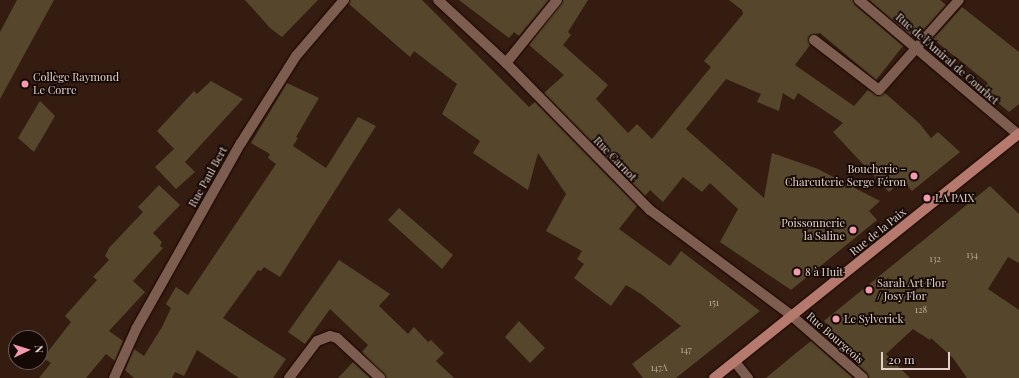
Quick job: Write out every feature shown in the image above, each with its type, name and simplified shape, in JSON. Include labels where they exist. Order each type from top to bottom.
[{"type":"main road","name":"Rue de la Paix","points":[[714,378],[1019,135]]},
{"type":"street","name":"Rue Paul Bert","points":[[114,378],[136,329],[241,143],[296,56],[344,0]]},
{"type":"street","name":"Rue Carnot","points":[[438,0],[506,63],[650,210],[792,316]]},
{"type":"street","points":[[506,63],[557,0]]},
{"type":"street","name":"Rue de l'Amiral de Courbet","points":[[859,0],[1019,135]]},
{"type":"street","points":[[814,40],[879,90],[959,0]]},
{"type":"street","name":"Rue Bourgeois","points":[[792,316],[863,378]]},
{"type":"street","points":[[289,378],[317,341],[330,336],[337,338],[380,378]]},
{"type":"street","points":[[735,362],[748,378]]},
{"type":"building","points":[[17,0],[54,0],[0,99],[0,32]]},
{"type":"building","points":[[245,0],[318,0],[282,37],[270,28]]},
{"type":"building","points":[[350,0],[422,0],[529,107],[535,102],[637,206],[619,229],[670,266],[681,251],[760,311],[676,378],[643,378],[632,364],[681,326],[641,294],[626,285],[611,306],[574,278],[584,264],[577,259],[582,251],[546,231],[566,194],[538,153],[528,190],[473,153],[480,141],[442,114],[457,84],[414,51],[410,57],[349,4]]},
{"type":"building","points":[[459,0],[549,0],[519,36],[514,32],[509,38]]},
{"type":"building","points":[[563,0],[588,0],[568,32],[571,35],[563,45],[608,85],[596,99],[628,133],[637,124],[652,139],[711,67],[704,61],[743,14],[742,10],[729,0],[853,0],[855,5],[903,46],[876,80],[820,33],[809,36],[810,45],[795,65],[854,106],[868,90],[878,96],[885,93],[919,123],[931,138],[938,132],[960,152],[912,191],[902,180],[889,192],[833,132],[843,123],[798,93],[794,100],[783,93],[779,111],[757,102],[761,94],[726,79],[686,129],[764,198],[772,153],[818,169],[880,201],[869,211],[877,220],[791,290],[720,242],[738,209],[710,183],[702,192],[683,177],[663,202],[650,190],[645,196],[544,93],[564,75],[529,45]]},
{"type":"building","points":[[869,0],[940,0],[946,5],[920,34],[916,30],[911,36]]},
{"type":"building","points":[[962,7],[1019,52],[1019,104],[1009,112],[983,90],[988,83],[933,39]]},
{"type":"building","points":[[211,81],[243,99],[185,162],[195,172],[176,189],[155,167],[174,149],[157,131],[194,91],[197,94]]},
{"type":"building","points":[[287,83],[319,98],[296,137],[298,138],[293,146],[326,168],[358,117],[376,126],[280,277],[264,267],[261,271],[258,270],[223,318],[286,359],[273,378],[239,378],[197,350],[184,376],[175,372],[172,378],[134,378],[125,370],[134,349],[144,356],[162,327],[171,308],[166,304],[176,287],[188,295],[276,164],[268,158],[270,154],[251,143]]},
{"type":"building","points":[[40,101],[55,116],[34,152],[18,138]]},
{"type":"building","points":[[159,185],[180,205],[153,233],[162,242],[160,246],[163,248],[133,281],[145,292],[109,331],[123,341],[115,361],[106,354],[86,378],[39,378],[45,370],[48,370],[48,367],[51,363],[48,361],[48,352],[71,322],[65,316],[97,280],[93,277],[109,260],[105,256],[109,248],[143,212],[138,207]]},
{"type":"building","points":[[990,186],[1019,214],[1019,263],[1008,257],[988,289],[1019,310],[1019,378],[967,378],[953,358],[931,338],[930,340],[913,329],[886,354],[910,378],[869,378],[867,373],[821,333],[829,326],[824,321]]},
{"type":"building","points":[[399,208],[453,255],[442,269],[388,220]]},
{"type":"building","points":[[339,260],[390,294],[379,306],[408,334],[414,327],[428,342],[431,340],[444,353],[436,361],[454,378],[386,378],[362,352],[368,345],[330,309],[305,344],[288,332]]},
{"type":"building","points":[[519,321],[545,348],[530,363],[505,337]]},
{"type":"building","points":[[811,341],[853,378],[766,378],[796,353]]},
{"type":"building","points":[[353,362],[370,378],[338,378]]},
{"type":"place","name":"Collège Raymond Le Corre","points":[[25,84]]},
{"type":"place","name":"Boucherie - Charcuterie Serge Féron","points":[[914,176]]},
{"type":"place","name":"LA PAIX","points":[[927,198]]},
{"type":"place","name":"Poissonnerie la Saline","points":[[853,230]]},
{"type":"place","name":"8 à Huit","points":[[797,272]]},
{"type":"place","name":"Sarah Art Flor / Josy Flor","points":[[869,290]]},
{"type":"place","name":"Le Sylverick","points":[[836,319]]}]
